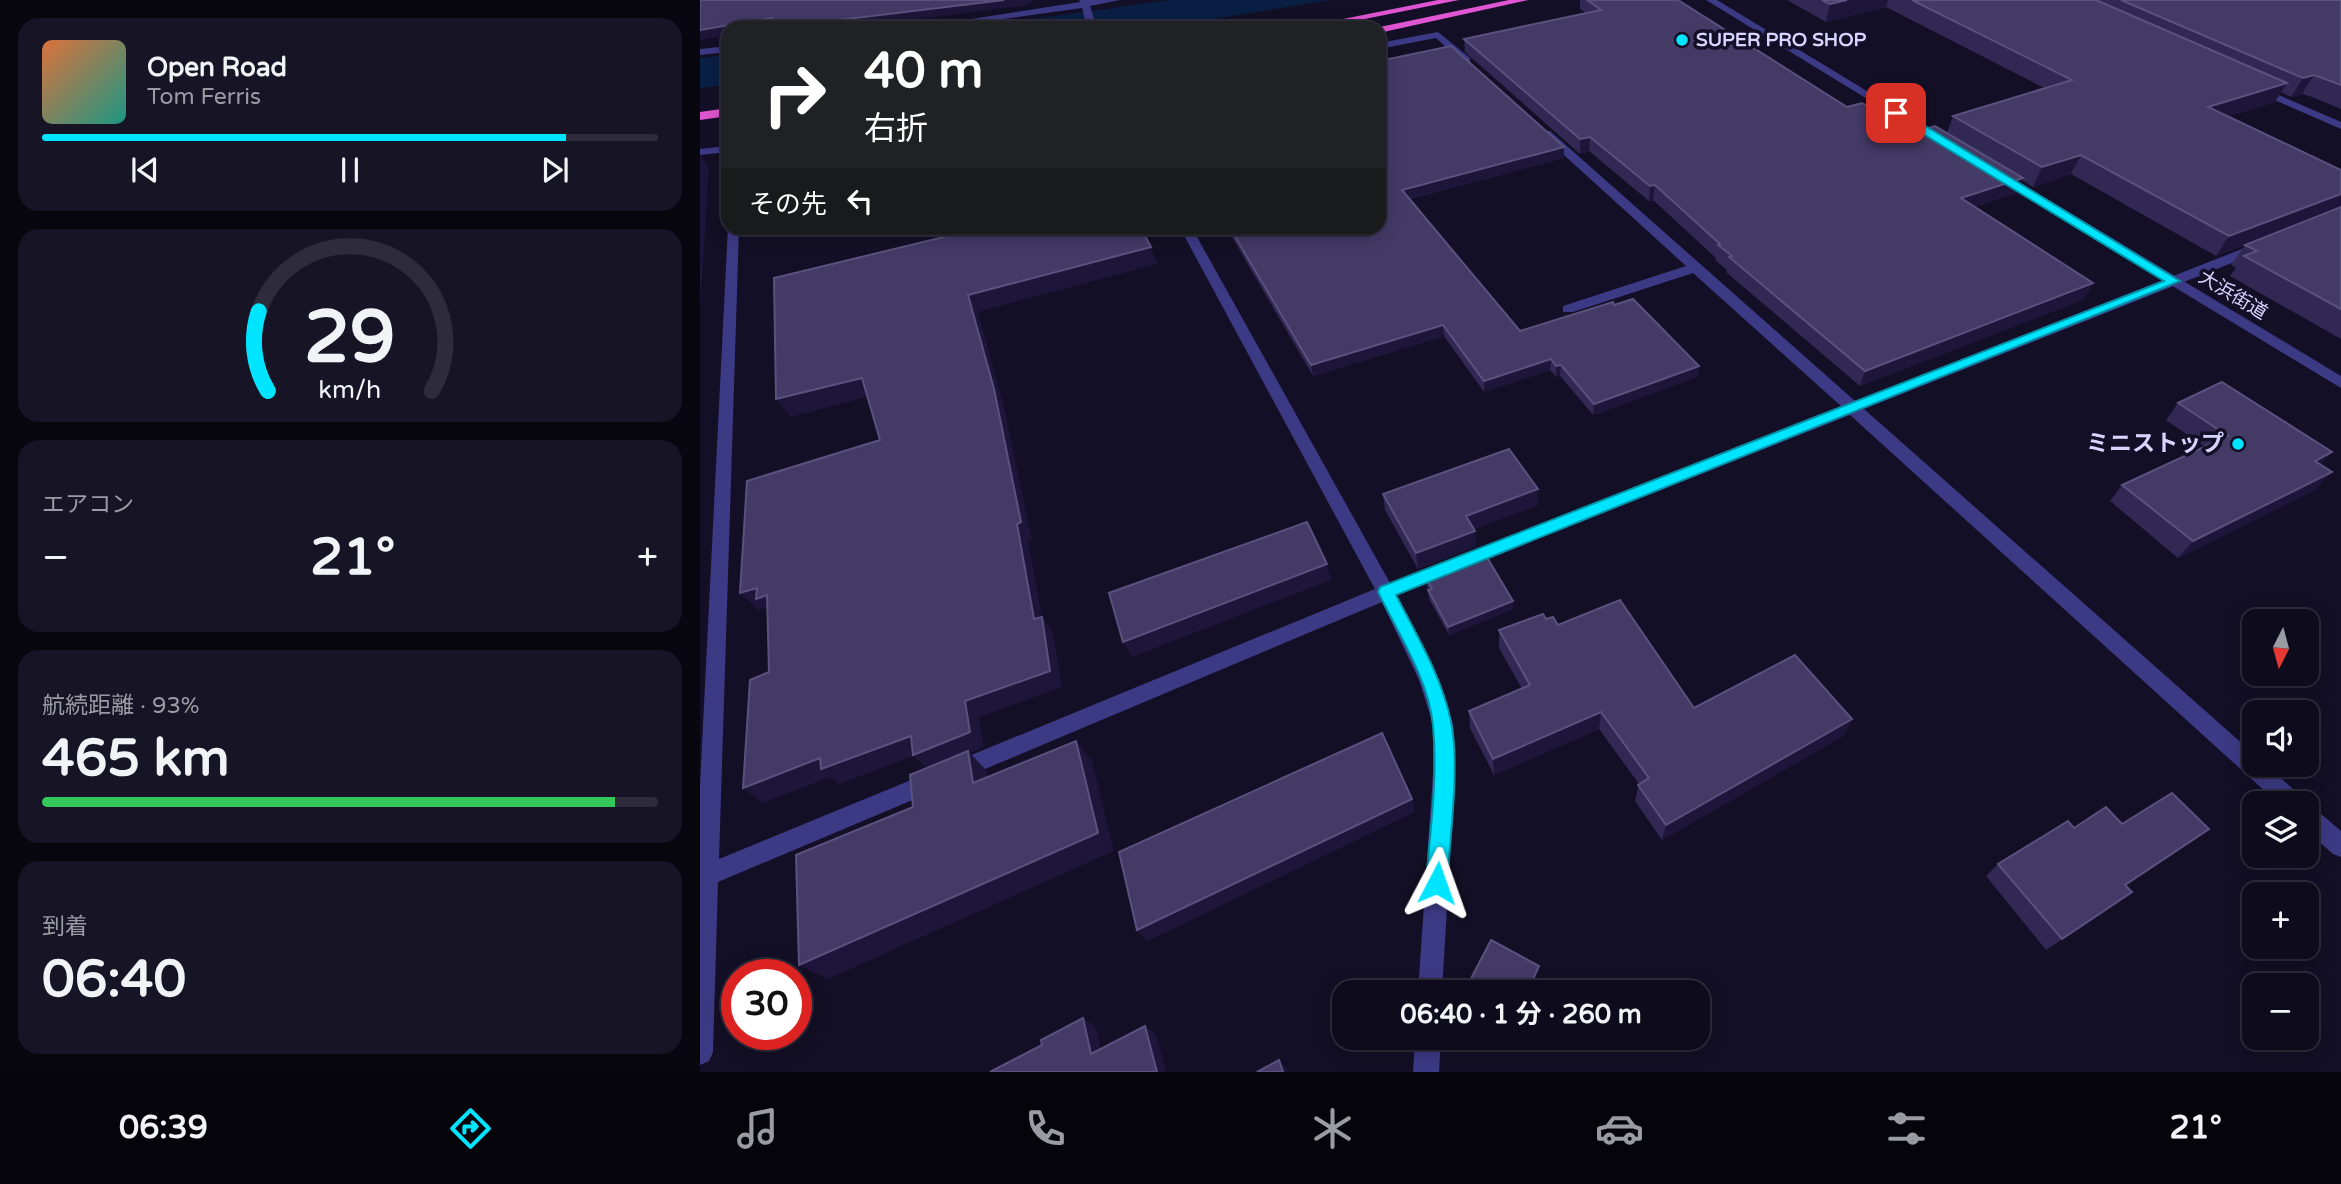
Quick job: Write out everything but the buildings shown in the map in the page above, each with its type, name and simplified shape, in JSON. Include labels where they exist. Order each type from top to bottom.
[{"type":"highway","points":[[1342,21],[1454,0]]},
{"type":"highway","points":[[1386,29],[1523,0]]},
{"type":"highway","points":[[700,116],[721,113]]},
{"type":"highway","points":[[700,128],[721,126]]},
{"type":"street","points":[[963,21],[1085,2],[1115,0]]},
{"type":"street","points":[[1711,0],[1960,152]]},
{"type":"street","points":[[1085,2],[1090,21]]},
{"type":"street","points":[[1386,45],[1438,35],[1476,70]]},
{"type":"street","points":[[700,52],[721,50]]},
{"type":"street","points":[[2252,86],[2341,126]]},
{"type":"street","points":[[1534,123],[2280,791]]},
{"type":"street","points":[[700,152],[721,150]]},
{"type":"street","name":"大浜街道","points":[[1984,166],[2341,383]]},
{"type":"street","points":[[700,1052],[704,876],[733,235]]},
{"type":"street","points":[[1190,235],[1386,592],[1429,680],[1443,724],[1444,773],[1431,980]]},
{"type":"street","points":[[704,876],[1386,592],[2277,240]]},
{"type":"street","points":[[1568,309],[1697,267]]},
{"type":"street","points":[[2319,827],[2341,846]]},
{"type":"street","points":[[1426,1072],[1427,1050]]},
{"type":"water","points":[[1170,0],[1329,0],[1202,21],[1017,21]]},
{"type":"water","points":[[721,56],[721,86],[700,88],[700,58]]},
{"type":"place","name":"SUPER PRO SHOP","points":[[1682,40]]},
{"type":"place","name":"ミニストップ","points":[[2238,444]]},
{"type":"route","points":[[1437,883],[1444,773],[1443,724],[1429,680],[1386,592],[2174,281],[1896,113]]}]
